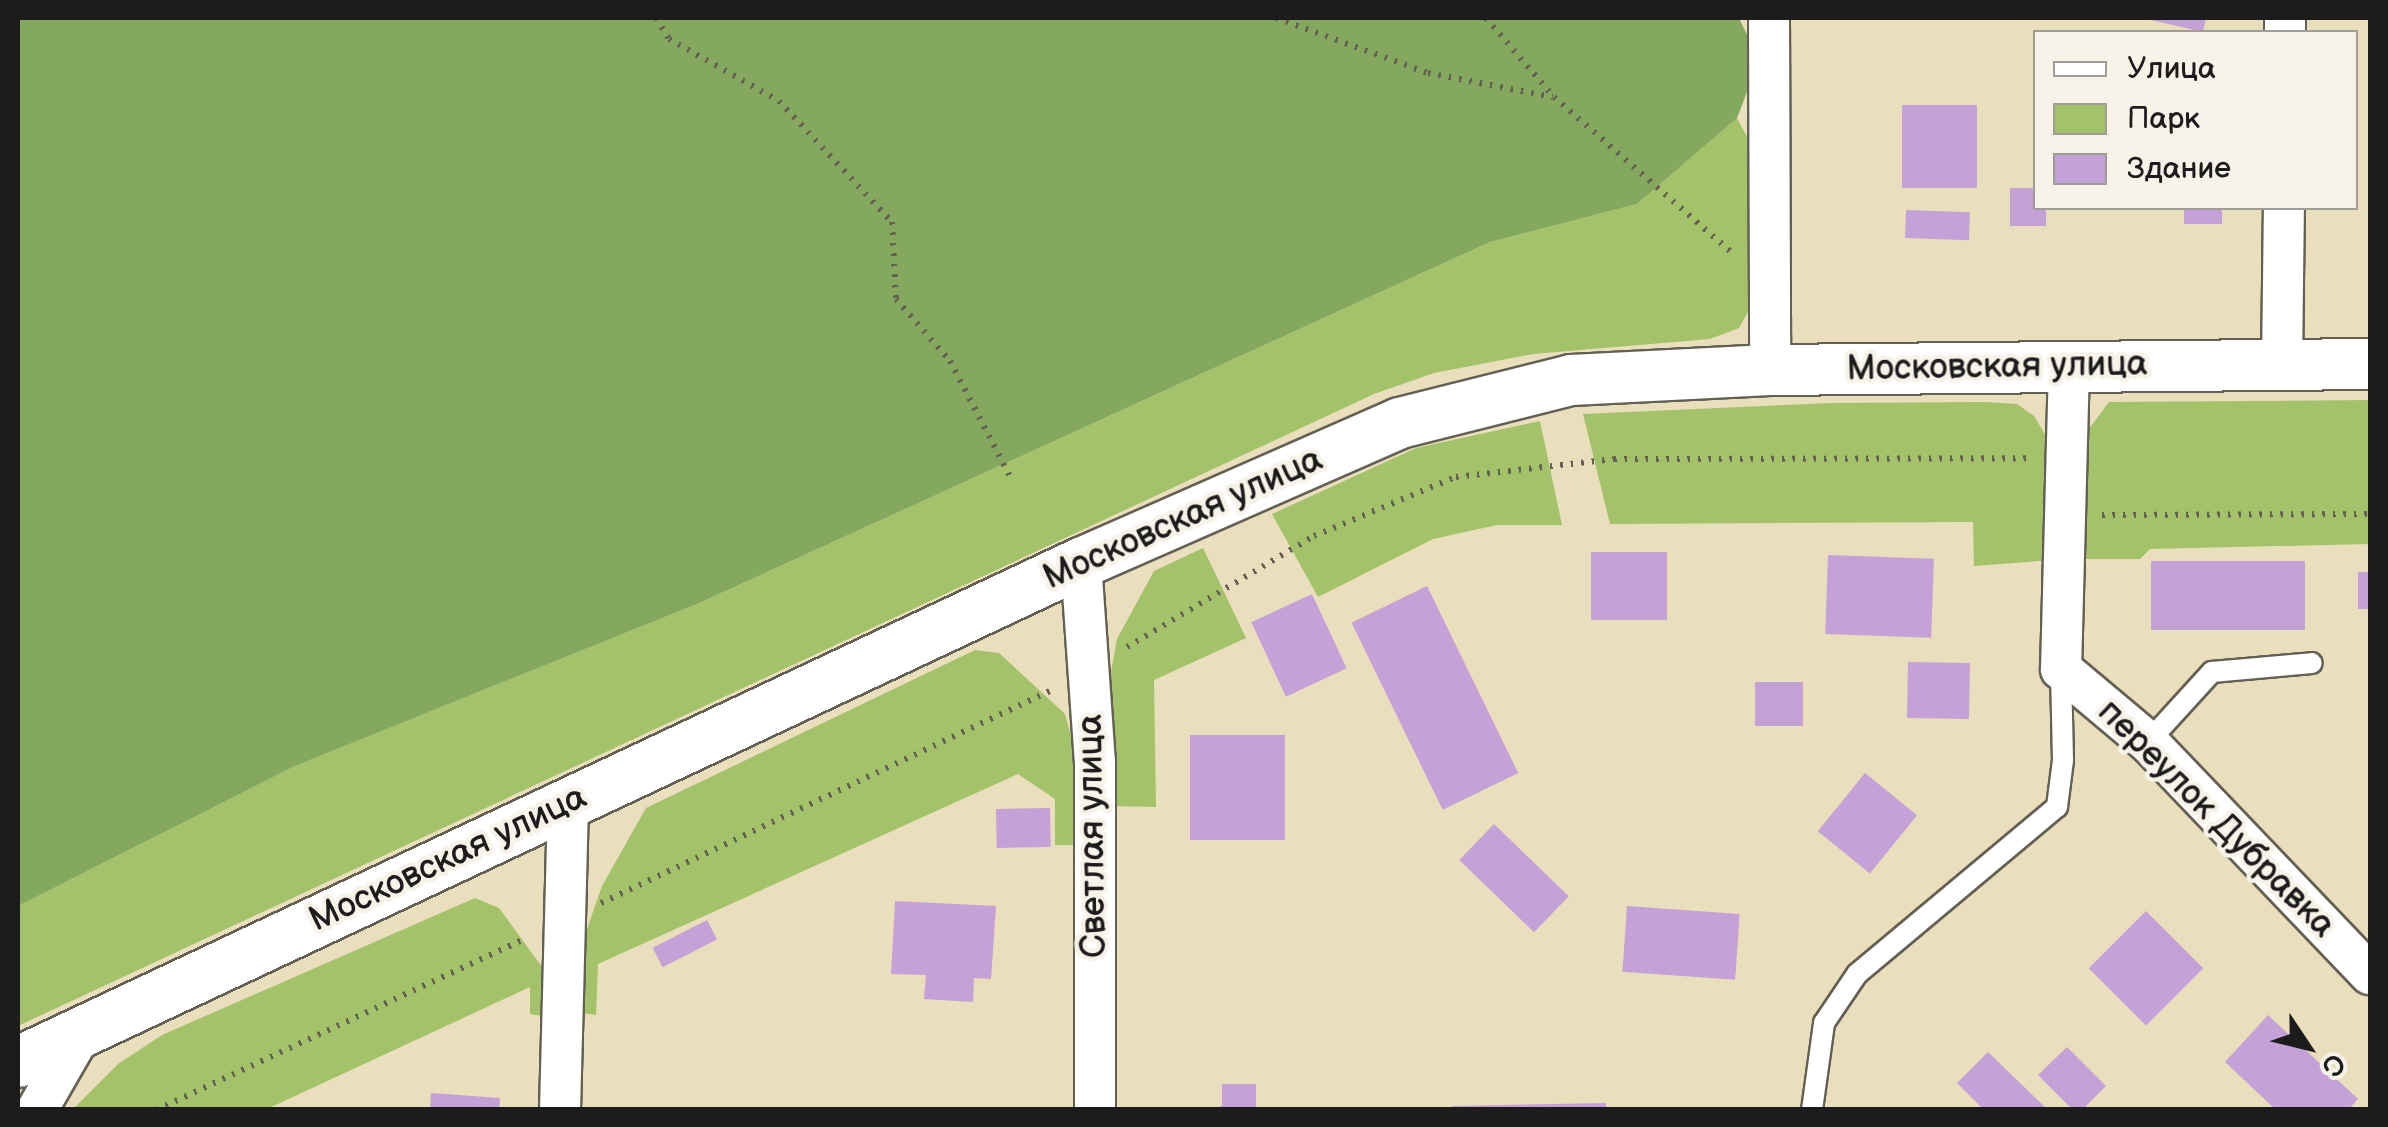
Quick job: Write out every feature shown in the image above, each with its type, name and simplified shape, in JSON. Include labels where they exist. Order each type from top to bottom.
[{"type":"street","points":[[1769,18],[1766,283],[1770,370]]},
{"type":"street","points":[[2282,364],[2284,210]]},
{"type":"street","name":"Московская улица","points":[[18,1062],[1081,563],[1400,423],[1572,380],[1770,370],[2370,364]]},
{"type":"street","points":[[2060,669],[2069,365]]},
{"type":"street","name":"Светлая улица","points":[[1081,563],[1095,762],[1096,1110]]},
{"type":"street","name":"переулок Дубравка","points":[[2060,669],[2148,742],[2370,974]]},
{"type":"street","points":[[560,1110],[568,802]]},
{"type":"street","points":[[37,1110],[82,1030]]},
{"type":"lane","points":[[2148,742],[2212,672],[2312,663]]},
{"type":"lane","points":[[1812,1110],[1824,1022],[1857,974],[2057,807],[2064,760],[2060,669]]},
{"type":"path","points":[[656,18],[669,39],[779,100],[892,222],[896,300],[950,361],[1011,478]]},
{"type":"path","points":[[1276,18],[1428,73],[1554,97]]},
{"type":"path","points":[[1486,18],[1554,97],[1766,283]]},
{"type":"path","points":[[2066,514],[2370,514]]},
{"type":"green space","points":[[18,18],[1739,18],[1759,60],[1737,118],[1637,204],[1490,242],[697,604],[295,766],[18,906]]},
{"type":"green space","points":[[1737,118],[1759,159],[1758,294],[1739,328],[1710,339],[1533,354],[1434,373],[1374,394],[18,1026],[18,906],[295,766],[697,604],[1490,242],[1637,204]]},
{"type":"green space","points":[[2370,400],[2370,544],[2150,549],[2140,559],[2080,559],[2082,438],[2109,402]]},
{"type":"green space","points":[[1831,403],[2017,404],[2034,416],[2049,441],[2053,560],[1974,566],[1973,522],[1610,524],[1583,414]]},
{"type":"green space","points":[[1540,421],[1562,525],[1497,525],[1433,539],[1318,597],[1272,514],[1416,448]]},
{"type":"green space","points":[[1203,548],[1246,638],[1154,680],[1156,807],[1113,806],[1109,683],[1117,639],[1154,571]]},
{"type":"green space","points":[[975,650],[999,653],[1065,714],[1073,744],[1074,845],[1055,845],[1055,799],[1018,774],[598,964],[596,1015],[576,1012],[577,958],[602,886],[646,808]]},
{"type":"green space","points":[[475,898],[499,908],[542,967],[542,1016],[530,1014],[530,987],[267,1109],[73,1109],[118,1064],[162,1035]]},
{"type":"building","points":[[2142,18],[2206,18],[2203,30]]},
{"type":"building","points":[[1902,105],[1977,105],[1977,188],[1902,188]]},
{"type":"building","points":[[2010,188],[2033,188],[2033,210],[2046,210],[2046,226],[2010,226]]},
{"type":"building","points":[[1906,210],[1970,212],[1969,240],[1905,238]]},
{"type":"building","points":[[2184,210],[2222,210],[2222,224],[2184,224]]},
{"type":"building","points":[[1591,552],[1667,552],[1667,620],[1591,620]]},
{"type":"building","points":[[1828,555],[1934,559],[1931,638],[1825,634]]},
{"type":"building","points":[[2151,561],[2305,561],[2305,630],[2151,630]]},
{"type":"building","points":[[2358,572],[2370,572],[2370,609],[2358,609]]},
{"type":"building","points":[[1427,586],[1518,773],[1443,810],[1352,623]]},
{"type":"building","points":[[1312,594],[1347,668],[1286,697],[1251,622]]},
{"type":"building","points":[[1908,662],[1970,663],[1969,719],[1907,718]]},
{"type":"building","points":[[1755,682],[1803,682],[1803,726],[1755,726]]},
{"type":"building","points":[[1190,735],[1285,735],[1285,840],[1190,840]]},
{"type":"building","points":[[1865,773],[1917,815],[1870,873],[1818,831]]},
{"type":"building","points":[[1050,808],[1051,847],[997,848],[996,809]]},
{"type":"building","points":[[1494,824],[1569,896],[1534,932],[1459,860]]},
{"type":"building","points":[[895,901],[996,906],[991,979],[974,978],[973,1002],[924,999],[926,975],[891,974]]},
{"type":"building","points":[[1627,906],[1740,914],[1735,980],[1622,972]]},
{"type":"building","points":[[2146,911],[2203,968],[2146,1026],[2089,968]]},
{"type":"building","points":[[707,920],[717,940],[663,967],[653,948]]},
{"type":"building","points":[[2268,1015],[2358,1099],[2348,1110],[2276,1110],[2225,1062]]},
{"type":"building","points":[[2067,1047],[2106,1086],[2082,1110],[2073,1110],[2038,1075]]},
{"type":"building","points":[[1988,1052],[2048,1110],[1984,1110],[1957,1083]]},
{"type":"building","points":[[1222,1084],[1256,1084],[1256,1110],[1206,1110],[1222,1106]]},
{"type":"building","points":[[431,1093],[500,1098],[499,1110],[430,1110]]},
{"type":"building","points":[[1606,1103],[1606,1110],[1452,1110],[1452,1106]]}]
